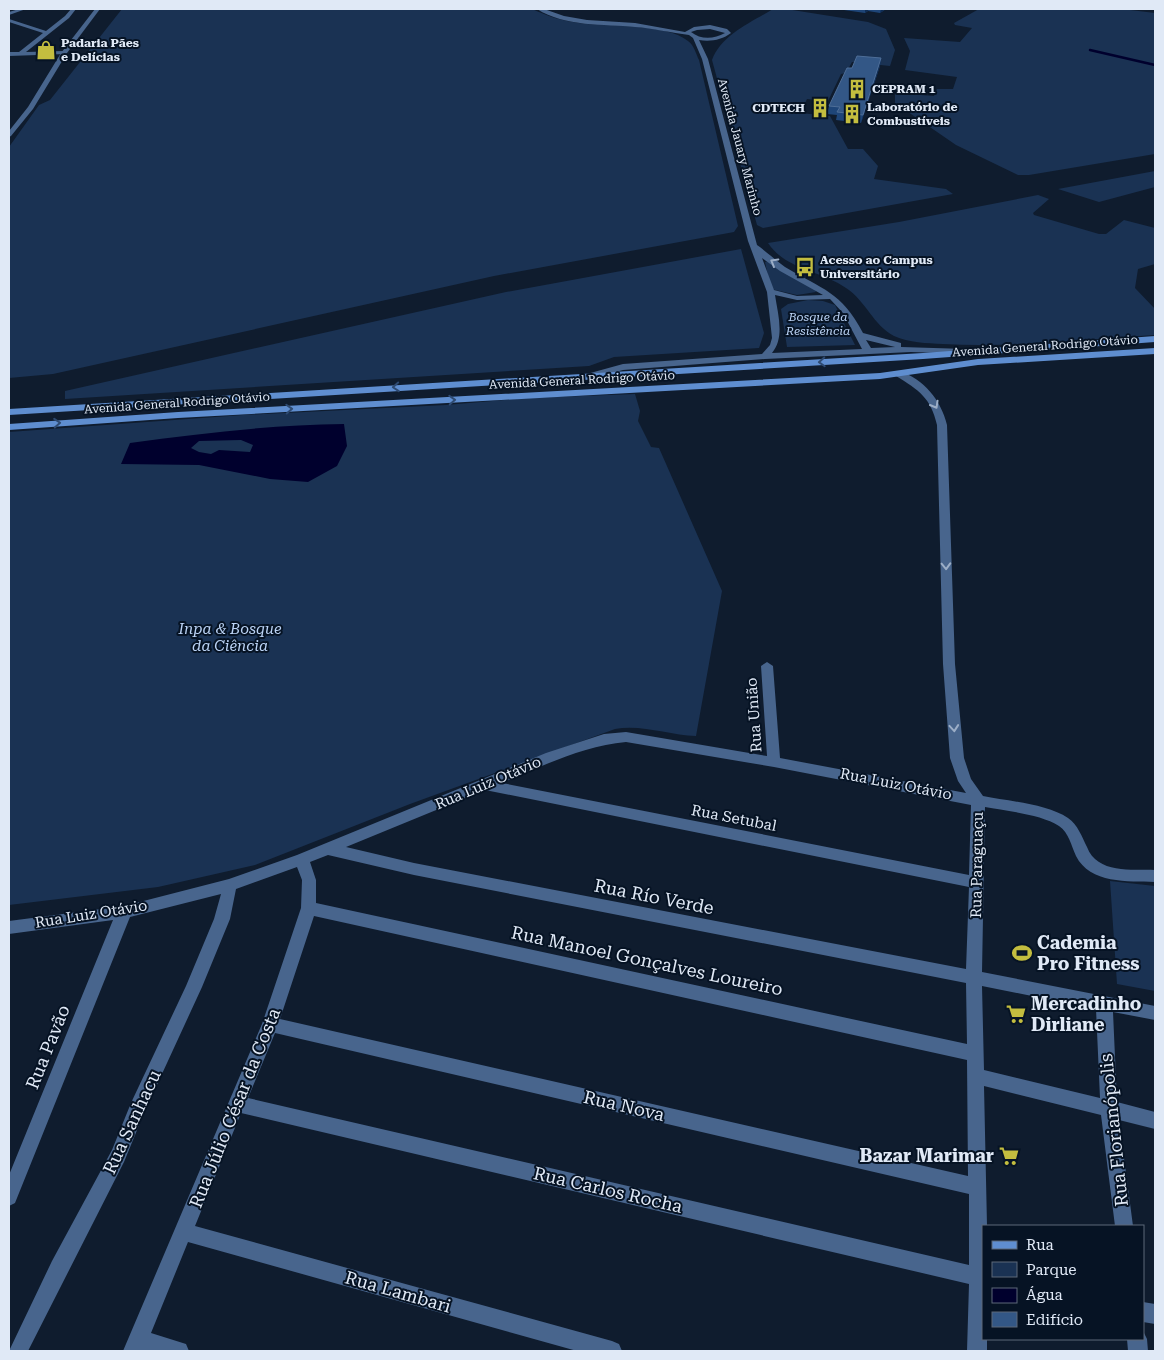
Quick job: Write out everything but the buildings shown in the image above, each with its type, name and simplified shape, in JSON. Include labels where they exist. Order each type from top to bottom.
[{"type":"main road","name":"Avenida General Rodrigo Otávio","points":[[9,412],[585,377],[869,355],[974,352],[1155,339]]},
{"type":"main road","name":"Avenida General Rodrigo Otávio","points":[[9,427],[187,414],[899,374],[978,362],[1155,350]]},
{"type":"main road","points":[[697,386],[732,376],[865,368],[872,364],[869,355]]},
{"type":"street","points":[[9,14],[23,9]]},
{"type":"street","points":[[20,54],[67,17],[73,9]]},
{"type":"street","points":[[9,135],[31,108],[64,53],[97,9]]},
{"type":"street","points":[[540,9],[560,17],[584,22],[649,27],[720,28],[727,32],[727,35],[711,49],[705,59]]},
{"type":"street","points":[[9,20],[47,33]]},
{"type":"street","points":[[649,27],[695,37],[713,39],[724,37]]},
{"type":"street","points":[[688,34],[689,30],[696,28]]},
{"type":"street","name":"Avenida Jauary Marinho","points":[[695,37],[705,59],[752,241],[770,292],[776,338],[774,345],[765,356]]},
{"type":"street","points":[[9,54],[64,53]]},
{"type":"street","name":"Avenida Jauary Marinho","points":[[752,241],[767,259],[830,297],[844,310],[869,355]]},
{"type":"street","points":[[770,292],[796,298],[830,297]]},
{"type":"street","points":[[773,306],[796,298]]},
{"type":"street","points":[[859,335],[911,349]]},
{"type":"street","name":"Avenida General Rodrigo Otávio","points":[[585,377],[623,367],[765,356],[869,355],[911,349],[974,352]]},
{"type":"street","name":"Rua Paraguaçu","points":[[899,374],[926,392],[940,412],[942,425],[949,664],[957,758],[965,781],[978,800],[974,979],[980,1277],[977,1351]]},
{"type":"street","name":"Rua União","points":[[767,666],[774,762]]},
{"type":"street","name":"Rua Luiz Otávio","points":[[9,927],[124,912],[230,885],[302,859],[551,757],[604,739],[626,737],[978,800],[1061,820],[1073,832],[1084,858],[1093,866],[1115,874],[1155,876]]},
{"type":"street","name":"Rua Setubal","points":[[486,785],[977,883]]},
{"type":"street","name":"Rua Río Verde","points":[[328,848],[423,871],[1155,1013]]},
{"type":"street","name":"Rua Júlio César da Costa","points":[[136,1345],[270,1024],[309,908],[309,880],[302,859]]},
{"type":"street","name":"Rua Sanhacu","points":[[18,1351],[118,1156],[136,1109],[194,987],[222,918],[230,885]]},
{"type":"street","name":"Rua Manoel Gonçalves Loureiro","points":[[309,908],[976,1054]]},
{"type":"street","name":"Rua Pavão","points":[[9,1197],[124,912]]},
{"type":"street","name":"Rua Florianópolis","points":[[1104,1003],[1109,1109],[1124,1225]]},
{"type":"street","name":"Rua Nova","points":[[270,1024],[977,1187]]},
{"type":"street","points":[[977,1076],[1155,1120]]},
{"type":"street","name":"Rua Carlos Rocha","points":[[237,1104],[980,1277]]},
{"type":"street","name":"Rua Lambari","points":[[184,1232],[612,1351]]},
{"type":"street","points":[[136,1345],[179,1351]]},
{"type":"green space","points":[[122,9],[532,9],[555,18],[573,22],[652,28],[678,35],[692,45],[699,60],[738,226],[734,232],[494,276],[53,374],[9,378],[9,147],[39,105],[50,100]]},
{"type":"green space","points":[[773,9],[786,9],[868,22],[886,29],[895,50],[890,66],[852,62],[846,73],[841,74],[828,101],[807,99],[800,113],[830,116],[848,149],[863,149],[878,166],[874,179],[946,189],[953,194],[763,228],[757,225],[712,60],[722,43],[730,36]]},
{"type":"green space","points":[[979,9],[1122,9],[1155,13],[1155,154],[1029,175],[1018,175],[956,145],[895,103],[895,93],[934,96],[937,89],[953,89],[957,77],[905,70],[910,51],[904,38],[960,42],[972,28],[955,25],[954,23]]},
{"type":"green space","points":[[1155,171],[1155,187],[1099,202],[1058,189]]},
{"type":"green space","points":[[1038,195],[1049,199],[1033,213],[1034,215],[1099,234],[1106,234],[1124,220],[1155,228],[1155,264],[1138,269],[1135,288],[1155,309],[1155,335],[996,345],[943,344],[906,340],[894,336],[880,326],[859,299],[846,288],[794,265],[784,259],[768,243],[899,222]]},
{"type":"green space","points":[[741,249],[764,333],[759,348],[614,357],[589,366],[65,399],[65,391],[506,292]]},
{"type":"green space","name":"Bosque da Resistência","points":[[769,261],[814,288],[816,292],[797,295],[771,289],[765,262]]},
{"type":"green space","name":"Bosque da Resistência","points":[[808,300],[823,301],[835,305],[855,345],[787,347],[781,309],[788,304]]},
{"type":"green space","name":"Inpa & Bosque da Ciência","points":[[635,394],[640,411],[638,421],[651,447],[659,448],[722,591],[696,736],[635,728],[615,729],[410,804],[255,865],[158,887],[9,905],[9,432],[243,415],[446,405],[529,398]]},
{"type":"green space","points":[[1110,881],[1155,886],[1155,991],[1117,984]]},
{"type":"water","points":[[344,424],[347,446],[337,466],[308,482],[270,479],[199,465],[121,464],[130,443],[237,430]],"holes":[[[241,440],[253,445],[250,452],[219,450],[211,454],[199,452],[191,448],[199,441]]]},
{"type":"waterway","points":[[1090,50],[1155,65]]},
{"type":"place","name":"Padaria Pães e Delícias","points":[[46,50]]},
{"type":"place","name":"CEPRAM 1","points":[[857,89]]},
{"type":"place","name":"CDTECH","points":[[820,108]]},
{"type":"place","name":"Laboratório de Combustíveis","points":[[852,114]]},
{"type":"place","name":"Acesso ao Campus Universitário","points":[[805,267]]},
{"type":"place","name":"Cademia Pro Fitness","points":[[1022,953]]},
{"type":"place","name":"Mercadinho Dirliane","points":[[1016,1014]]},
{"type":"place","name":"Bazar Marimar","points":[[1009,1156]]}]
